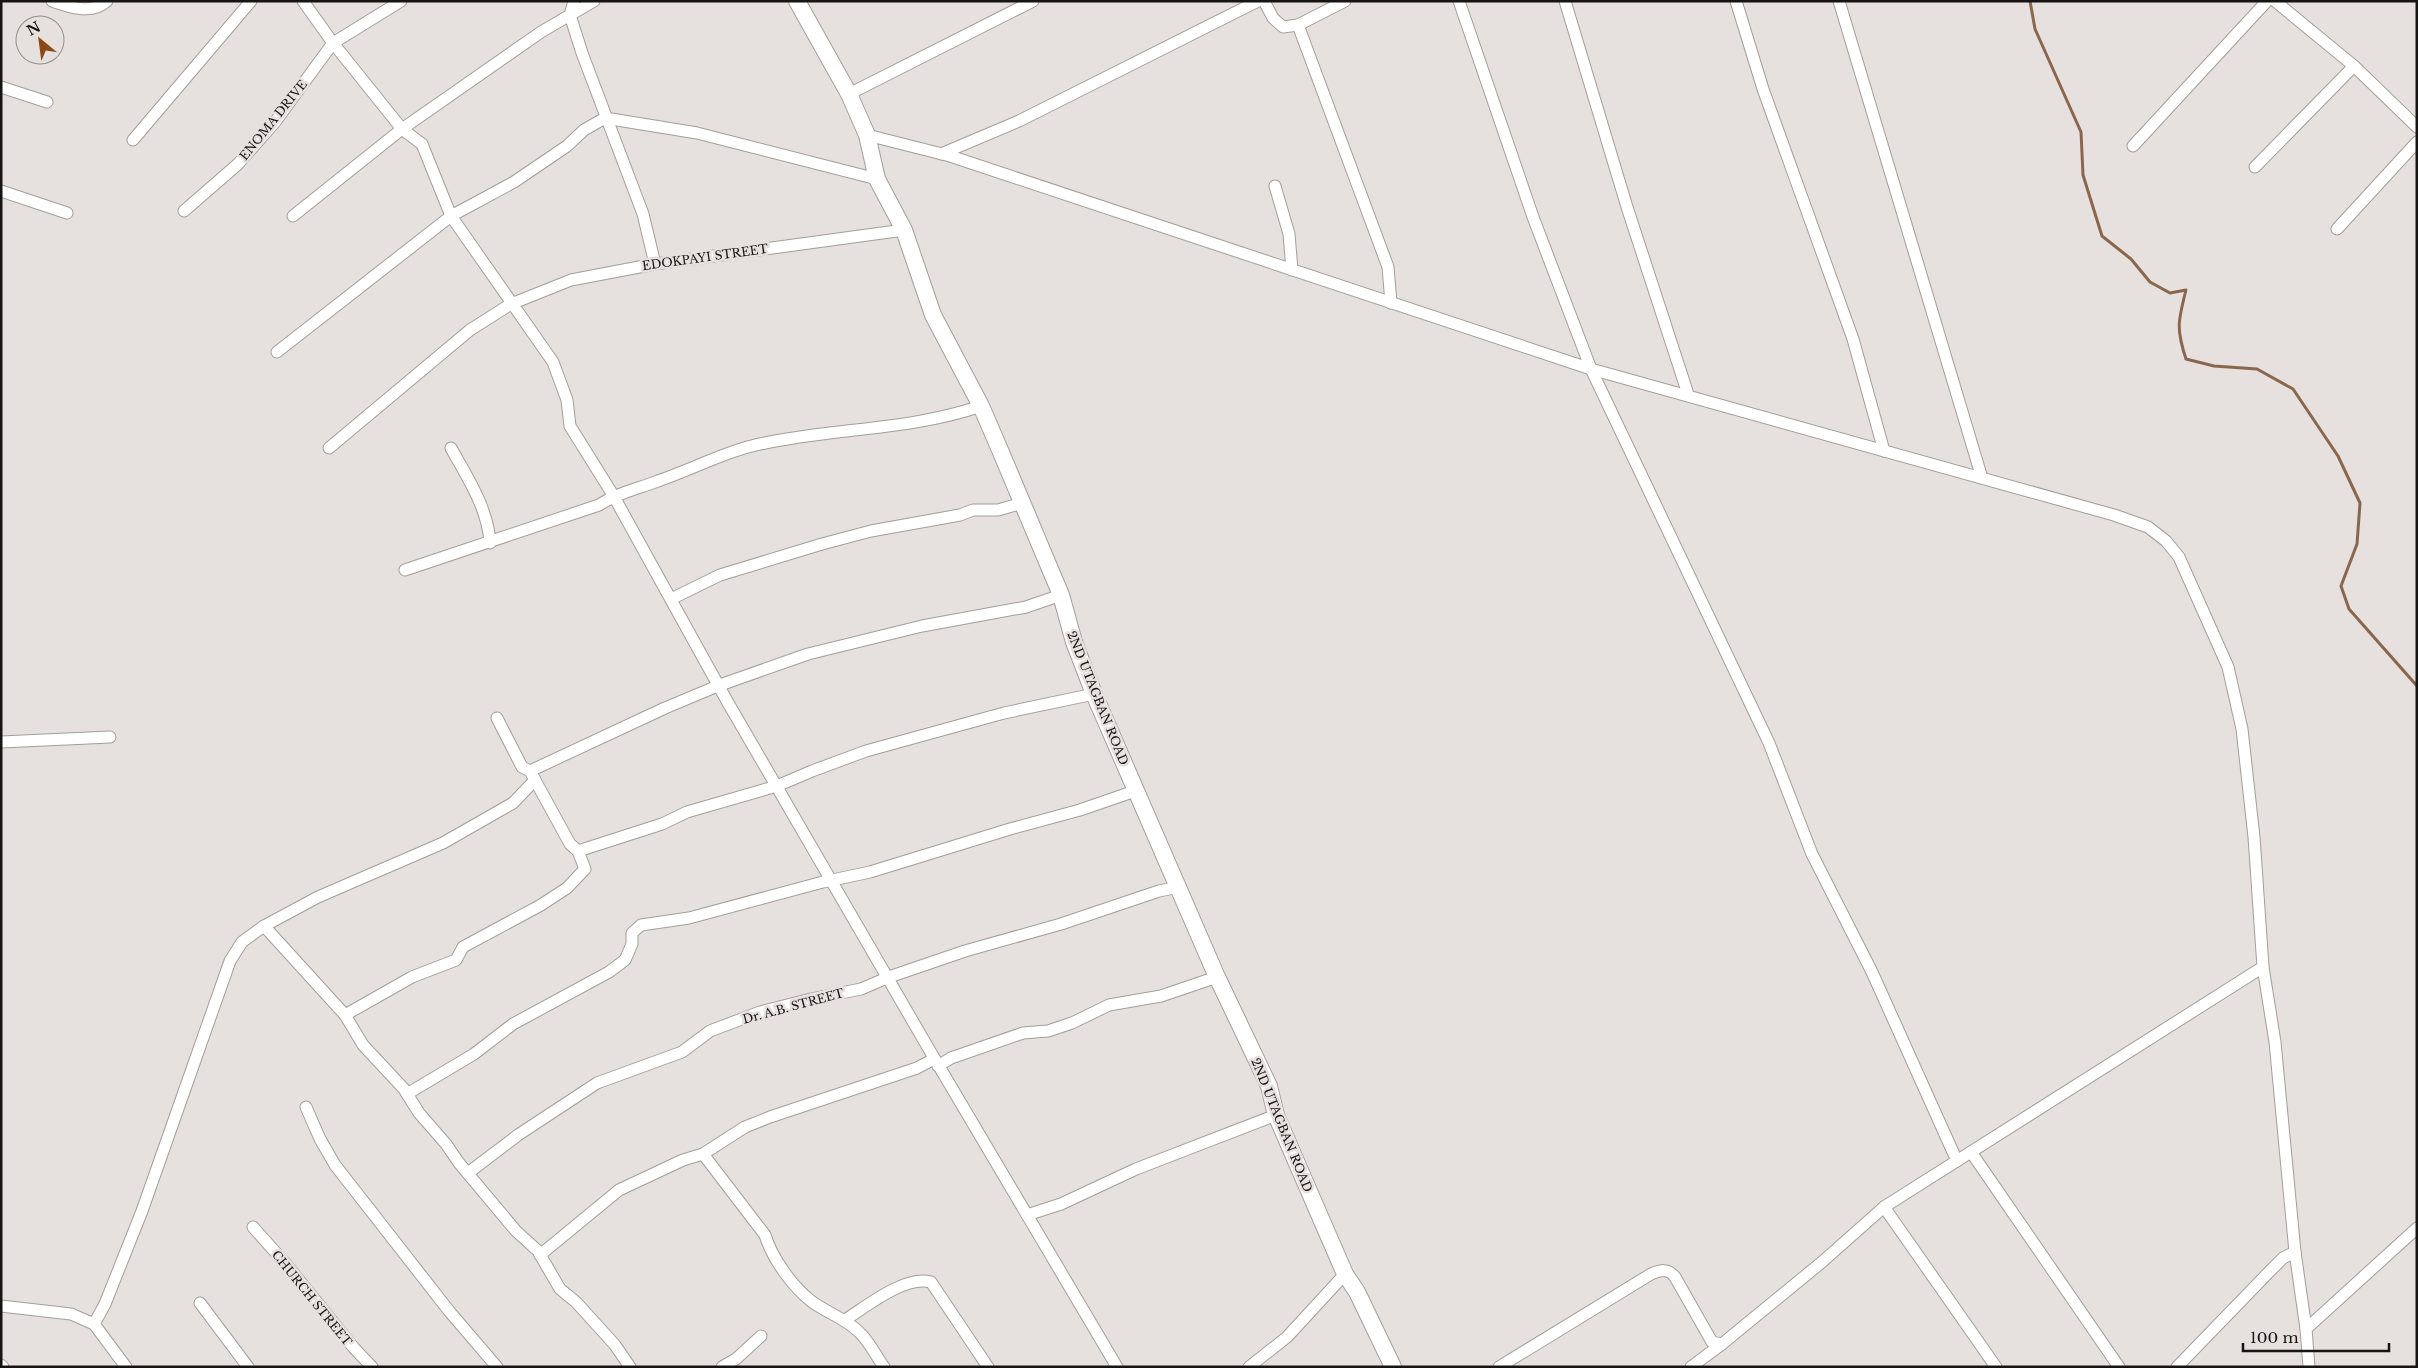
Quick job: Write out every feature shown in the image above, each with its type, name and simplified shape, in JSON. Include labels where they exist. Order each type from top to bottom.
[{"type":"street","points":[[52,1],[73,9],[101,6],[107,1]]},
{"type":"street","points":[[133,140],[251,1]]},
{"type":"street","points":[[303,1],[333,43],[402,129],[422,144],[451,216],[553,362],[567,400],[570,426],[614,495],[671,600],[936,1062],[1117,1367]]},
{"type":"street","points":[[333,43],[401,1]]},
{"type":"street","points":[[574,1],[570,14],[605,118],[643,214],[655,264]]},
{"type":"street","points":[[293,216],[402,129],[541,32],[594,1]]},
{"type":"street","name":"2ND UTAGBAN ROAD","points":[[797,1],[849,94],[867,135],[877,179],[904,230],[933,315],[981,406],[1061,595],[1074,642],[1135,791],[1179,887],[1217,977],[1269,1086],[1276,1115],[1345,1274],[1357,1292],[1393,1367]]},
{"type":"street","points":[[849,94],[1033,1]]},
{"type":"street","points":[[941,154],[978,136],[1019,121],[1258,1]]},
{"type":"street","points":[[1264,1],[1272,18],[1283,27],[1298,25],[1345,1]]},
{"type":"street","points":[[1459,1],[1533,217],[1590,369],[1770,742],[1812,854],[1872,972],[1957,1161]]},
{"type":"street","points":[[1565,1],[1627,207],[1687,391]]},
{"type":"street","points":[[1736,1],[1763,89],[1854,339],[1884,451]]},
{"type":"street","points":[[1839,1],[1982,478]]},
{"type":"street","points":[[2133,146],[2267,1]]},
{"type":"street","points":[[2275,1],[2354,66],[2417,127]]},
{"type":"street","points":[[1298,25],[1388,267],[1391,302]]},
{"type":"street","name":"ENOMA DRIVE","points":[[184,210],[238,164],[275,122],[333,43]]},
{"type":"street","points":[[2255,167],[2354,66]]},
{"type":"street","points":[[1,87],[47,102]]},
{"type":"street","points":[[277,352],[451,216],[514,182],[567,146],[584,130],[605,118],[697,133],[877,179]]},
{"type":"street","points":[[867,135],[941,154],[1590,369],[2114,515],[2148,527],[2166,541],[2179,557],[2228,667],[2242,730],[2254,837],[2263,967],[2275,1042],[2295,1252],[2306,1329],[2309,1367]]},
{"type":"street","points":[[2337,229],[2417,142]]},
{"type":"street","points":[[1275,186],[1289,234],[1292,270]]},
{"type":"street","points":[[1,191],[67,213]]},
{"type":"street","name":"EDOKPAYI STREET","points":[[329,448],[470,330],[511,304],[572,280],[655,264],[904,230]]},
{"type":"street","points":[[405,570],[599,505],[614,495],[657,482],[764,443],[869,427],[926,422],[981,406]]},
{"type":"street","points":[[451,448],[475,492],[489,528],[490,542]]},
{"type":"street","points":[[671,600],[720,575],[822,544],[871,531],[960,515],[973,510],[998,510],[1022,503]]},
{"type":"street","points":[[94,1324],[105,1304],[142,1211],[230,961],[242,942],[264,926],[318,898],[443,843],[513,803],[532,775],[720,685],[808,654],[860,640],[1026,607],[1061,595]]},
{"type":"street","points":[[578,851],[662,824],[687,812],[777,786],[866,751],[1004,713],[1094,694]]},
{"type":"street","points":[[345,1015],[412,977],[456,960],[462,947],[507,924],[568,888],[585,869],[578,851],[570,844],[532,775],[522,766],[497,718]]},
{"type":"street","points":[[1,742],[110,737]]},
{"type":"street","points":[[407,1094],[474,1054],[513,1024],[609,972],[625,960],[632,944],[632,933],[641,925],[689,918],[870,872],[1010,829],[1080,810],[1135,791]]},
{"type":"street","name":"Dr. A.B. STREET","points":[[468,1173],[518,1135],[597,1083],[682,1052],[710,1031],[736,1021],[811,999],[861,989],[888,977],[1159,891],[1179,887]]},
{"type":"street","points":[[264,926],[345,1015],[363,1045],[407,1094],[419,1113],[516,1231],[533,1245],[560,1289],[576,1302],[615,1345],[630,1367]]},
{"type":"street","points":[[1691,1367],[1722,1344],[1884,1207],[2263,967]]},
{"type":"street","points":[[540,1255],[559,1237],[619,1190],[683,1160],[703,1154],[745,1127],[770,1117],[1023,1034],[1048,1031],[1072,1023],[1109,1005],[1161,996],[1217,977]]},
{"type":"street","points":[[306,1107],[320,1139],[335,1165],[449,1311],[497,1367]]},
{"type":"street","points":[[1027,1215],[1061,1204],[1136,1169],[1276,1115]]},
{"type":"street","points":[[1971,1152],[2119,1367]]},
{"type":"street","points":[[703,1154],[765,1235],[768,1246],[788,1275],[811,1300],[845,1320],[867,1340],[884,1367]]},
{"type":"street","points":[[1884,1207],[1996,1367]]},
{"type":"street","name":"CHURCH STREET","points":[[253,1227],[286,1264],[348,1342],[372,1367]]},
{"type":"street","points":[[2306,1329],[2417,1228]]},
{"type":"street","points":[[2177,1367],[2277,1265],[2295,1252]]},
{"type":"street","points":[[1499,1367],[1651,1274],[1664,1270],[1671,1272],[1675,1277],[1712,1342],[1722,1344]]},
{"type":"street","points":[[1249,1367],[1287,1337],[1345,1274]]},
{"type":"street","points":[[845,1320],[888,1292],[921,1279],[931,1282],[988,1367]]},
{"type":"street","points":[[200,1303],[248,1367]]},
{"type":"street","points":[[1,1306],[71,1314],[94,1324],[126,1367]]},
{"type":"street","points":[[722,1367],[736,1359],[761,1336]]},
{"type":"waterway","points":[[2030,1],[2035,29],[2081,132],[2083,175],[2102,236],[2131,259],[2150,282],[2170,293],[2186,290],[2179,325],[2186,359],[2214,366],[2257,369],[2293,389],[2338,456],[2360,503],[2357,544],[2341,586],[2349,609],[2417,686]]}]
